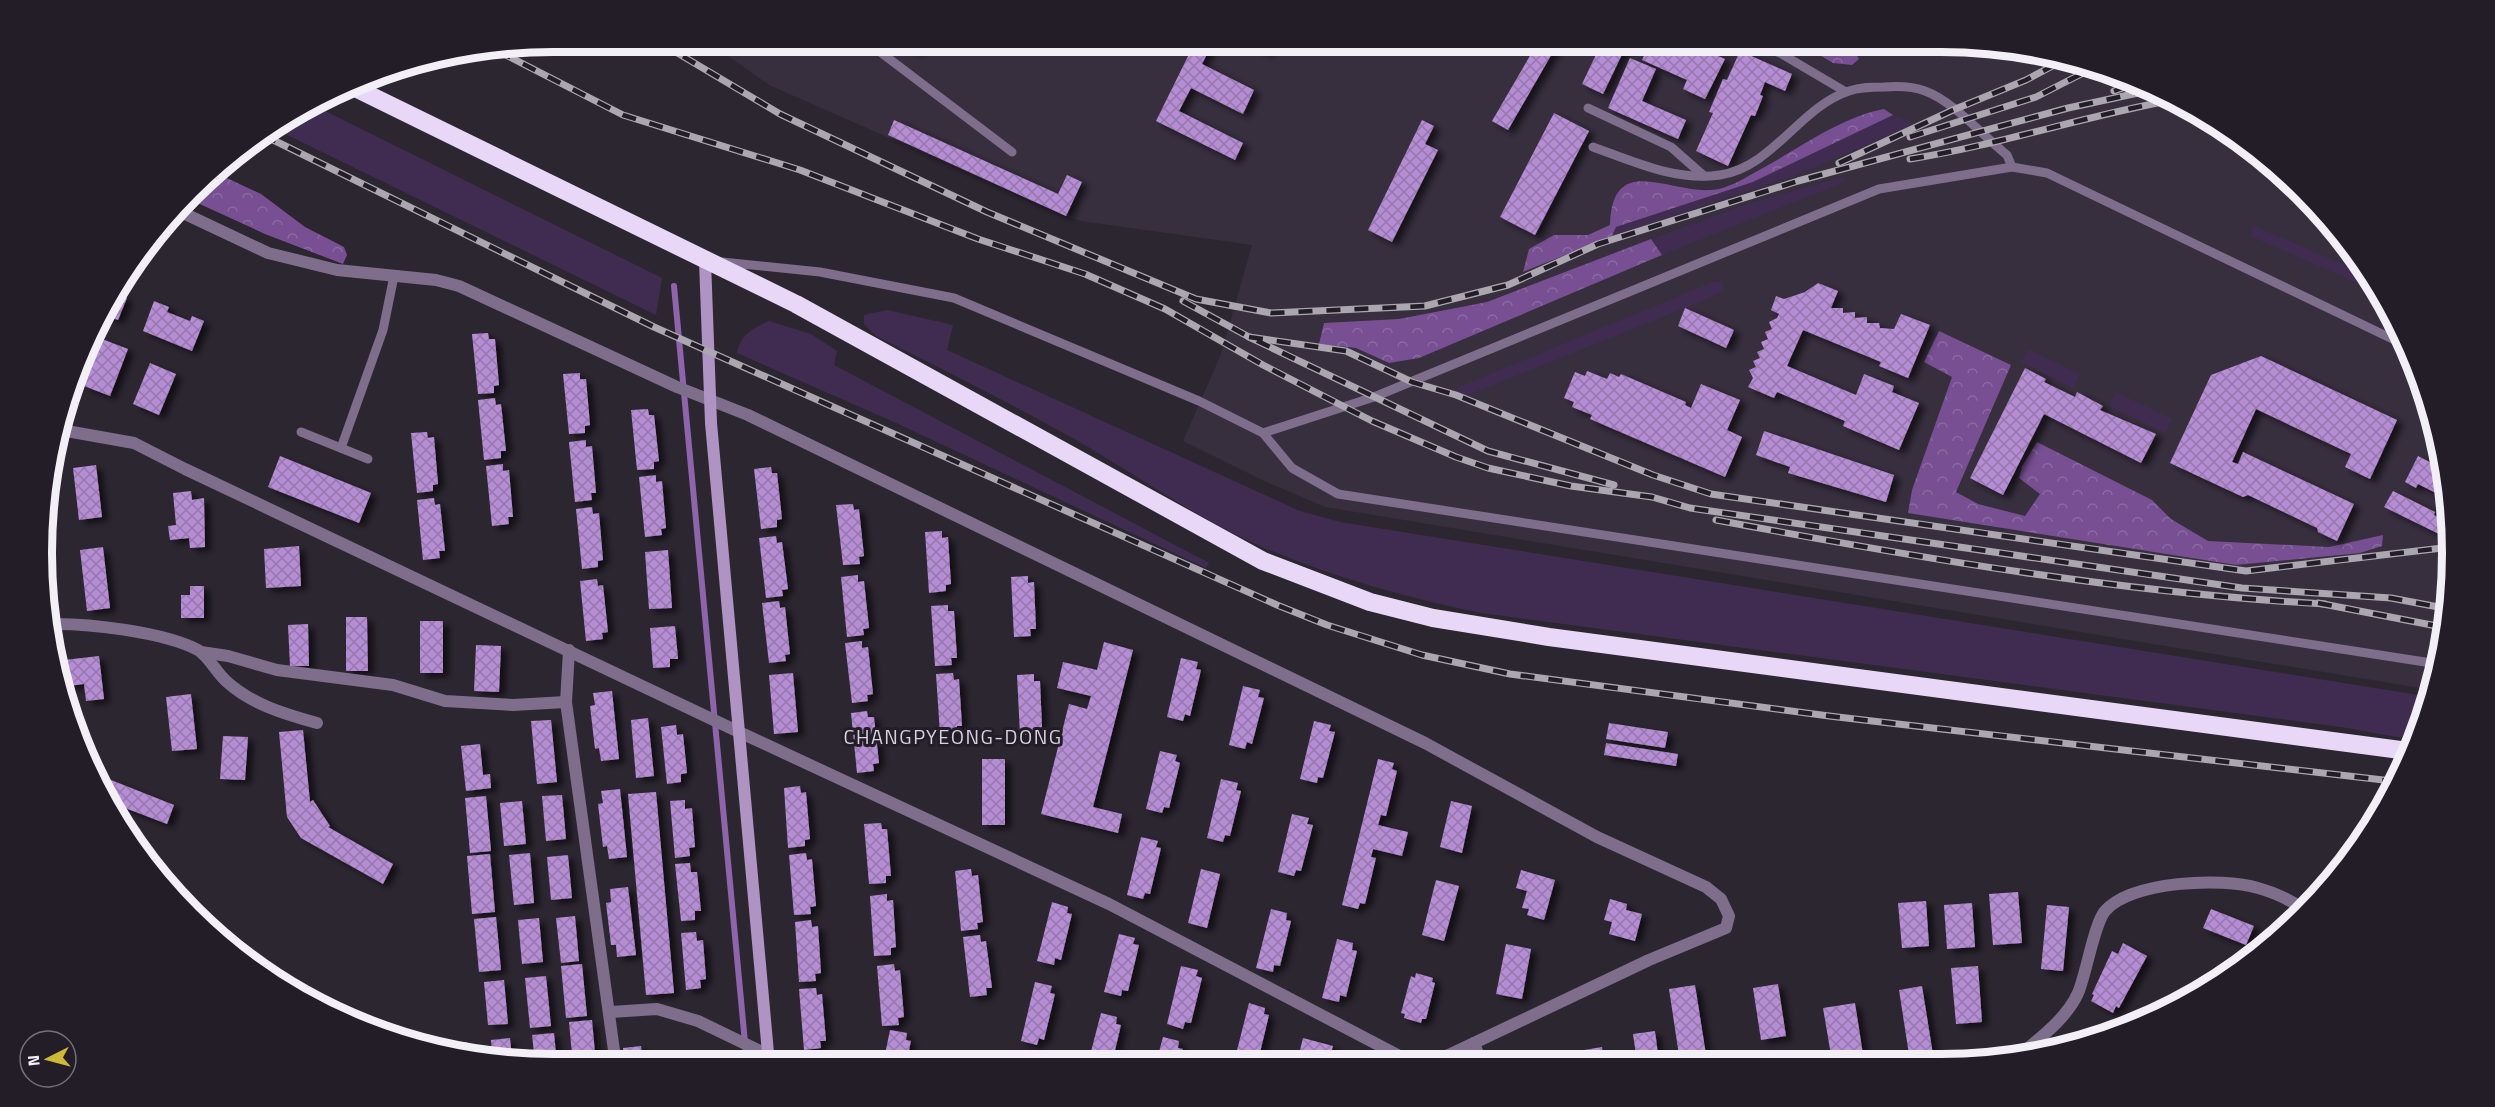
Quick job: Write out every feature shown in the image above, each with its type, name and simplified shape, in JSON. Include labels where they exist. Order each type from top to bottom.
[{"type":"highway","points":[[362,91],[796,304],[1263,561],[1370,602],[1433,618],[1550,637],[2401,751]]},
{"type":"street","points":[[185,214],[268,253],[337,270],[436,280],[459,286],[677,387],[748,415],[1425,743],[1597,837],[1706,887],[1721,899],[1729,916],[1726,928],[1649,960],[1451,1054]]},
{"type":"street","points":[[705,261],[709,400],[767,1054]]},
{"type":"street","points":[[68,431],[134,443],[739,732],[1108,904],[1396,1054]]},
{"type":"street","points":[[58,625],[173,639],[201,652],[228,656],[277,670],[393,685],[445,700],[513,705],[566,702]]},
{"type":"street","points":[[569,650],[566,702],[611,1012],[615,1054]]},
{"type":"street","points":[[201,652],[223,679],[243,695],[284,714],[317,723]]},
{"type":"street","points":[[2029,1047],[2061,1018],[2077,994],[2104,912],[2124,897],[2140,890],[2212,882],[2257,887],[2297,906]]},
{"type":"street","points":[[611,1012],[657,1009],[698,1021],[749,1045],[760,1054]]},
{"type":"street","points":[[1474,1043],[1478,1054]]},
{"type":"lane","points":[[880,52],[1012,152]]},
{"type":"lane","points":[[1778,52],[1846,92]]},
{"type":"lane","points":[[1593,147],[1659,170],[1704,176],[1721,175],[1746,166],[1816,110],[1846,92],[1863,88],[1903,86],[1925,91],[1944,102],[2007,155],[2012,167]]},
{"type":"lane","points":[[1588,108],[1671,147],[1704,176]]},
{"type":"lane","points":[[1263,433],[1374,397],[1879,189],[2012,167],[2047,173],[2394,340]]},
{"type":"lane","points":[[705,261],[820,272],[954,298],[1198,401],[1263,433],[1292,468],[1338,494],[2430,663]]},
{"type":"lane","points":[[341,448],[383,330],[394,276]]},
{"type":"lane","points":[[301,432],[368,459]]},
{"type":"shaded area","points":[[723,52],[1942,52],[2039,62],[2103,79],[2163,104],[2192,120],[2220,137],[2272,177],[2296,199],[2339,249],[2358,275],[2391,332],[2416,392],[2433,456],[2438,488],[2441,521],[2441,586],[2433,651],[2423,689],[1325,507],[1264,481],[1183,441],[1221,354],[1252,245],[1081,221],[769,85]]},
{"type":"shaded area","points":[[322,109],[662,278],[656,315],[282,133]]},
{"type":"shaded area","points":[[1893,115],[1910,121],[1910,126],[1799,174],[1612,236],[1616,227],[1753,182]]},
{"type":"shaded area","points":[[1846,176],[1840,184],[1662,255],[1651,239],[1744,205]]},
{"type":"shaded area","points":[[2254,226],[2353,269],[2365,286],[2250,236]]},
{"type":"shaded area","points":[[1722,281],[1723,290],[1710,298],[1466,396],[1454,389],[1713,282]]},
{"type":"shaded area","points":[[887,310],[953,325],[947,350],[1300,511],[1340,522],[2421,695],[2407,739],[2341,727],[1481,613],[1428,601],[1349,579],[1246,540],[1078,441],[876,336],[864,324],[864,315]]},
{"type":"shaded area","points":[[769,321],[811,334],[837,351],[834,365],[1209,563],[1206,568],[894,422],[737,353],[741,341],[748,333]]},
{"type":"shaded area","points":[[2028,349],[2080,374],[2073,388],[2021,362]]},
{"type":"shaded area","points":[[2116,392],[2172,419],[2165,433],[2109,406]]},
{"type":"green space","points":[[1815,52],[1854,52],[1859,59],[1852,65],[1833,63]]},
{"type":"green space","points":[[1884,109],[1893,115],[1753,182],[1616,227],[1612,236],[1523,272],[1529,249],[1554,235],[1588,235],[1610,225],[1613,203],[1621,189],[1631,183],[1645,181],[1711,190],[1731,185],[1836,126]]},
{"type":"green space","points":[[224,177],[261,194],[305,227],[344,247],[347,255],[343,264],[265,234],[196,202]]},
{"type":"green space","points":[[1651,239],[1662,255],[1419,358],[1389,363],[1356,348],[1319,344],[1324,323],[1399,319],[1487,302]]},
{"type":"green space","points":[[1939,331],[2011,365],[1956,492],[1978,504],[2025,516],[2040,494],[2019,478],[2022,466],[2037,442],[2152,500],[2171,519],[2208,541],[2329,547],[2383,535],[2382,546],[2360,553],[2236,565],[1908,513],[1912,490],[1952,377],[1924,362]]},
{"type":"building","points":[[1190,52],[1208,52],[1202,64],[1254,90],[1243,114],[1191,88],[1179,111],[1243,143],[1235,160],[1156,121]]},
{"type":"building","points":[[1532,52],[1553,52],[1508,130],[1492,121]]},
{"type":"building","points":[[1597,52],[1623,52],[1603,94],[1582,84]]},
{"type":"building","points":[[1646,52],[1709,52],[1725,59],[1705,99],[1683,89],[1687,80],[1642,60]]},
{"type":"building","points":[[1740,52],[1792,74],[1785,91],[1765,82],[1760,95],[1763,96],[1755,116],[1751,115],[1728,166],[1696,151],[1713,113],[1709,112],[1723,79],[1727,80]]},
{"type":"building","points":[[1630,58],[1656,69],[1642,101],[1686,120],[1678,139],[1608,108]]},
{"type":"building","points":[[1554,113],[1589,131],[1535,235],[1500,217]]},
{"type":"building","points":[[894,120],[1058,194],[1067,175],[1082,182],[1066,216],[888,135]]},
{"type":"building","points":[[1422,120],[1434,126],[1425,144],[1438,150],[1392,242],[1368,230]]},
{"type":"building","points":[[1818,283],[1838,291],[1831,308],[1843,308],[1843,313],[1855,312],[1855,318],[1867,317],[1867,323],[1879,323],[1880,328],[1894,329],[1901,314],[1930,325],[1908,378],[1879,366],[1881,362],[1803,330],[1787,366],[1856,395],[1864,374],[1894,386],[1892,392],[1919,403],[1899,450],[1843,426],[1845,421],[1777,392],[1774,398],[1748,387],[1753,378],[1749,370],[1756,367],[1753,361],[1760,358],[1757,352],[1764,349],[1761,342],[1768,339],[1765,332],[1772,329],[1769,322],[1777,318],[1779,314],[1771,310],[1776,296],[1784,299],[1805,292]]},
{"type":"building","points":[[124,297],[127,298],[118,320],[112,318]]},
{"type":"building","points":[[154,301],[169,307],[167,312],[190,321],[192,316],[204,321],[192,351],[143,331]]},
{"type":"building","points":[[1685,308],[1734,330],[1726,348],[1678,326]]},
{"type":"building","points":[[488,333],[489,339],[495,339],[499,385],[494,386],[494,393],[478,394],[472,334]]},
{"type":"building","points":[[102,339],[128,349],[110,396],[84,386]]},
{"type":"building","points":[[2261,356],[2397,420],[2370,479],[2345,467],[2351,454],[2256,409],[2232,462],[2238,464],[2243,452],[2354,504],[2337,541],[2318,532],[2317,528],[2248,495],[2243,497],[2170,463],[2211,375]]},
{"type":"building","points":[[150,363],[176,374],[159,415],[133,404]]},
{"type":"building","points":[[2025,368],[2046,379],[2044,382],[2075,397],[2077,392],[2103,406],[2100,410],[2156,434],[2141,463],[2044,414],[2003,495],[1970,478]]},
{"type":"building","points":[[1587,371],[1607,379],[1610,373],[1619,377],[1621,374],[1686,402],[1685,405],[1691,408],[1701,384],[1740,400],[1727,430],[1742,437],[1725,477],[1590,419],[1592,415],[1572,407],[1574,402],[1564,398],[1575,372],[1585,376]]},
{"type":"building","points":[[580,373],[580,379],[586,379],[590,425],[585,426],[585,433],[569,434],[563,374]]},
{"type":"building","points":[[495,398],[496,405],[501,404],[506,451],[501,451],[501,458],[484,460],[478,400]]},
{"type":"building","points":[[648,409],[649,415],[654,415],[659,461],[654,462],[654,469],[637,470],[631,410]]},
{"type":"building","points":[[1764,431],[1894,475],[1886,502],[1788,473],[1790,467],[1756,455]]},
{"type":"building","points":[[427,432],[428,438],[434,437],[438,484],[433,485],[433,491],[417,493],[411,433]]},
{"type":"building","points":[[586,440],[586,447],[592,446],[596,493],[591,493],[592,500],[575,502],[569,442]]},
{"type":"building","points":[[280,456],[371,493],[359,523],[268,487]]},
{"type":"building","points":[[2418,456],[2434,465],[2439,494],[2418,484],[2416,488],[2405,482]]},
{"type":"building","points":[[503,464],[503,471],[509,470],[513,517],[508,517],[509,524],[492,526],[486,466]]},
{"type":"building","points":[[96,465],[102,517],[79,520],[73,468]]},
{"type":"building","points":[[771,467],[772,473],[777,473],[782,519],[777,520],[777,527],[761,529],[754,469]]},
{"type":"building","points":[[656,475],[656,482],[662,481],[666,528],[661,529],[662,535],[645,537],[639,477]]},
{"type":"building","points":[[191,491],[192,500],[204,498],[205,547],[190,548],[189,538],[170,540],[168,526],[176,525],[173,493]]},
{"type":"building","points":[[2393,491],[2435,512],[2434,515],[2441,518],[2441,530],[2439,534],[2384,507]]},
{"type":"building","points":[[434,498],[435,505],[440,504],[445,551],[439,551],[440,558],[423,560],[417,500]]},
{"type":"building","points":[[853,504],[854,510],[859,509],[864,556],[859,557],[860,564],[843,565],[836,505]]},
{"type":"building","points":[[592,507],[593,514],[599,513],[603,560],[598,561],[598,567],[582,569],[576,509]]},
{"type":"building","points":[[942,531],[942,538],[948,537],[951,584],[946,585],[946,591],[929,593],[925,532]]},
{"type":"building","points":[[776,536],[777,543],[782,542],[788,589],[782,590],[783,596],[766,598],[759,538]]},
{"type":"building","points":[[299,546],[301,586],[266,588],[264,549]]},
{"type":"building","points":[[103,547],[110,608],[87,611],[80,550]]},
{"type":"building","points":[[668,550],[672,608],[649,609],[645,552]]},
{"type":"building","points":[[858,575],[858,582],[864,581],[869,628],[863,629],[864,635],[847,637],[841,577]]},
{"type":"building","points":[[1028,576],[1028,583],[1034,582],[1036,629],[1030,629],[1031,636],[1014,637],[1011,577]]},
{"type":"building","points":[[597,579],[598,586],[603,585],[608,632],[602,633],[603,639],[586,641],[580,581]]},
{"type":"building","points":[[190,586],[204,586],[204,618],[181,618],[181,595],[190,595]]},
{"type":"building","points":[[779,601],[780,608],[785,607],[790,654],[785,655],[786,661],[769,663],[762,603]]},
{"type":"building","points":[[948,605],[948,611],[954,611],[957,658],[951,658],[952,665],[935,666],[931,606]]},
{"type":"building","points":[[346,617],[367,617],[368,671],[346,671]]},
{"type":"building","points":[[420,621],[443,621],[443,673],[420,673]]},
{"type":"building","points":[[308,624],[309,666],[290,666],[288,625]]},
{"type":"building","points":[[675,626],[678,659],[670,659],[670,667],[653,668],[650,628]]},
{"type":"building","points":[[862,641],[862,648],[868,647],[873,694],[867,695],[868,701],[852,703],[845,643]]},
{"type":"building","points":[[1104,642],[1133,650],[1093,807],[1122,814],[1118,833],[1041,814],[1069,704],[1087,709],[1091,696],[1057,688],[1063,662],[1097,670]]},
{"type":"building","points":[[476,645],[501,646],[499,692],[474,691]]},
{"type":"building","points":[[99,656],[104,699],[86,701],[84,684],[71,686],[64,660]]},
{"type":"building","points":[[1181,658],[1198,662],[1196,669],[1201,670],[1190,716],[1185,714],[1183,721],[1167,717]]},
{"type":"building","points":[[793,673],[798,732],[774,734],[769,675]]},
{"type":"building","points":[[953,673],[954,680],[959,679],[962,726],[957,726],[957,733],[940,734],[936,674]]},
{"type":"building","points":[[1034,674],[1034,681],[1040,681],[1042,727],[1036,728],[1037,735],[1020,735],[1017,675]]},
{"type":"building","points":[[1243,686],[1260,690],[1258,697],[1264,698],[1252,744],[1247,742],[1245,749],[1229,745]]},
{"type":"building","points":[[612,691],[619,759],[601,761],[599,748],[595,749],[590,706],[595,705],[593,693]]},
{"type":"building","points":[[191,694],[197,749],[172,751],[166,697]]},
{"type":"building","points":[[867,711],[868,717],[874,717],[879,763],[873,764],[874,771],[857,773],[851,713]]},
{"type":"building","points":[[648,718],[654,776],[636,778],[631,720]]},
{"type":"building","points":[[551,720],[557,782],[537,784],[531,721]]},
{"type":"building","points":[[1314,721],[1331,725],[1329,731],[1335,732],[1323,778],[1318,777],[1317,783],[1300,779]]},
{"type":"building","points":[[1609,723],[1668,732],[1665,748],[1606,739]]},
{"type":"building","points":[[676,725],[677,735],[683,734],[687,773],[681,774],[681,782],[667,784],[661,727]]},
{"type":"building","points":[[303,730],[310,802],[313,800],[330,826],[328,827],[393,864],[383,884],[301,838],[287,817],[279,732]]},
{"type":"building","points":[[223,736],[248,737],[245,780],[220,779]]},
{"type":"building","points":[[1606,743],[1678,754],[1676,766],[1604,755]]},
{"type":"building","points":[[480,744],[483,775],[490,774],[491,788],[466,791],[461,746]]},
{"type":"building","points":[[1160,751],[1177,755],[1175,761],[1180,763],[1169,808],[1164,807],[1162,813],[1146,809]]},
{"type":"building","points":[[982,759],[1005,759],[1005,825],[982,825]]},
{"type":"building","points":[[1378,759],[1394,763],[1392,769],[1397,771],[1386,816],[1381,815],[1378,825],[1408,832],[1402,856],[1373,849],[1371,857],[1376,858],[1365,904],[1360,903],[1358,909],[1342,905]]},
{"type":"building","points":[[1221,779],[1238,783],[1236,790],[1241,791],[1230,836],[1225,835],[1223,842],[1207,838]]},
{"type":"building","points":[[111,780],[174,805],[167,824],[122,807],[109,784]]},
{"type":"building","points":[[800,786],[801,793],[806,792],[810,839],[805,840],[805,846],[788,848],[784,788]]},
{"type":"building","points":[[620,789],[627,857],[609,859],[607,846],[603,847],[598,804],[603,803],[601,791]]},
{"type":"building","points":[[656,792],[674,993],[646,995],[628,794]]},
{"type":"building","points":[[562,795],[566,839],[546,841],[542,796]]},
{"type":"building","points":[[486,796],[491,851],[470,853],[465,798]]},
{"type":"building","points":[[685,800],[685,809],[692,808],[695,847],[689,848],[690,856],[675,858],[670,801]]},
{"type":"building","points":[[522,801],[526,844],[504,846],[500,803]]},
{"type":"building","points":[[1451,801],[1472,806],[1462,853],[1440,847]]},
{"type":"building","points":[[1292,814],[1309,818],[1307,824],[1313,825],[1301,871],[1296,870],[1294,876],[1278,872]]},
{"type":"building","points":[[881,823],[882,829],[887,829],[891,876],[886,876],[886,883],[869,884],[864,824]]},
{"type":"building","points":[[1141,837],[1158,841],[1156,847],[1161,848],[1150,894],[1145,893],[1143,899],[1127,895]]},
{"type":"building","points":[[530,853],[534,903],[514,905],[509,855]]},
{"type":"building","points":[[806,853],[807,860],[812,859],[816,906],[810,907],[811,914],[794,915],[789,855]]},
{"type":"building","points":[[490,854],[495,912],[472,914],[467,856]]},
{"type":"building","points":[[568,855],[572,898],[551,900],[547,857]]},
{"type":"building","points":[[690,863],[691,872],[697,872],[701,911],[695,911],[695,920],[681,921],[675,864]]},
{"type":"building","points":[[971,869],[972,876],[978,875],[983,922],[977,923],[978,929],[961,931],[955,871]]},
{"type":"building","points":[[1201,869],[1220,874],[1207,928],[1188,923]]},
{"type":"building","points":[[1521,870],[1555,880],[1544,920],[1527,915],[1529,909],[1522,908],[1527,891],[1516,888]]},
{"type":"building","points":[[1436,880],[1459,886],[1444,941],[1422,935]]},
{"type":"building","points":[[628,887],[636,955],[617,957],[616,945],[611,945],[606,903],[611,902],[610,889]]},
{"type":"building","points":[[2018,892],[2022,943],[1993,945],[1989,894]]},
{"type":"building","points":[[887,894],[887,901],[893,900],[896,947],[891,948],[891,955],[874,956],[870,896]]},
{"type":"building","points":[[1610,899],[1627,904],[1626,910],[1642,914],[1635,941],[1609,934],[1612,922],[1604,920]]},
{"type":"building","points":[[1926,901],[1929,946],[1902,948],[1898,903]]},
{"type":"building","points":[[1052,902],[1068,907],[1067,913],[1072,914],[1061,960],[1055,958],[1054,965],[1037,961]]},
{"type":"building","points":[[1972,903],[1975,947],[1947,949],[1944,905]]},
{"type":"building","points":[[2047,905],[2069,907],[2063,971],[2041,969]]},
{"type":"building","points":[[1271,909],[1287,913],[1286,920],[1291,921],[1280,966],[1274,965],[1273,972],[1256,968]]},
{"type":"building","points":[[2211,909],[2254,926],[2246,945],[2203,928]]},
{"type":"building","points":[[575,916],[579,961],[561,963],[556,918]]},
{"type":"building","points":[[496,917],[501,970],[479,972],[474,919]]},
{"type":"building","points":[[539,918],[543,962],[522,964],[518,920]]},
{"type":"building","points":[[811,920],[812,927],[818,926],[821,973],[815,974],[816,981],[799,982],[795,922]]},
{"type":"building","points":[[696,932],[697,941],[703,940],[706,979],[700,980],[701,988],[686,990],[681,933]]},
{"type":"building","points":[[1119,934],[1135,938],[1133,944],[1139,945],[1128,991],[1122,990],[1121,996],[1104,992]]},
{"type":"building","points":[[980,935],[981,942],[986,941],[992,988],[986,988],[987,995],[970,997],[963,937]]},
{"type":"building","points":[[1337,939],[1353,943],[1352,950],[1357,951],[1346,997],[1340,995],[1339,1002],[1322,998]]},
{"type":"building","points":[[2123,943],[2147,956],[2119,1008],[2116,1006],[2113,1013],[2091,1001],[2094,995],[2092,994],[2112,951],[2118,954]]},
{"type":"building","points":[[1506,944],[1531,949],[1522,999],[1496,994]]},
{"type":"building","points":[[582,964],[587,1016],[566,1018],[561,966]]},
{"type":"building","points":[[894,964],[895,971],[900,970],[904,1017],[898,1018],[899,1025],[882,1026],[877,966]]},
{"type":"building","points":[[1181,966],[1198,970],[1196,976],[1202,978],[1191,1023],[1185,1022],[1183,1029],[1167,1024]]},
{"type":"building","points":[[1978,966],[1982,1022],[1956,1024],[1951,968]]},
{"type":"building","points":[[1416,973],[1433,978],[1432,982],[1435,983],[1426,1019],[1422,1019],[1421,1023],[1404,1018],[1405,1014],[1401,1013],[1411,976],[1415,978]]},
{"type":"building","points":[[546,976],[551,1026],[530,1028],[525,978]]},
{"type":"building","points":[[504,980],[508,1024],[488,1025],[484,982]]},
{"type":"building","points":[[1035,982],[1052,986],[1050,993],[1055,994],[1044,1040],[1039,1038],[1037,1045],[1021,1041]]},
{"type":"building","points":[[1778,984],[1786,1036],[1761,1040],[1753,988]]},
{"type":"building","points":[[1695,985],[1706,1054],[1679,1054],[1669,989]]},
{"type":"building","points":[[1922,986],[1933,1054],[1909,1054],[1899,990]]},
{"type":"building","points":[[816,988],[817,995],[822,994],[826,1041],[820,1041],[821,1048],[804,1050],[799,989]]},
{"type":"building","points":[[1249,1003],[1265,1008],[1264,1014],[1269,1015],[1260,1054],[1236,1054]]},
{"type":"building","points":[[1855,1003],[1863,1054],[1831,1054],[1823,1008]]},
{"type":"building","points":[[1101,1013],[1117,1017],[1116,1024],[1121,1025],[1114,1054],[1090,1054]]},
{"type":"building","points":[[592,1020],[595,1054],[572,1054],[569,1022]]},
{"type":"building","points":[[890,1030],[907,1033],[906,1040],[911,1041],[908,1054],[885,1054]]},
{"type":"building","points":[[1655,1031],[1658,1054],[1636,1054],[1633,1034]]},
{"type":"building","points":[[554,1033],[556,1054],[534,1053],[532,1035]]},
{"type":"building","points":[[1163,1037],[1179,1041],[1178,1048],[1183,1049],[1182,1054],[1158,1054]]},
{"type":"building","points":[[510,1038],[511,1052],[492,1050],[491,1040]]},
{"type":"building","points":[[1303,1038],[1333,1046],[1331,1054],[1299,1054]]},
{"type":"building","points":[[467,1042],[468,1047],[456,1045],[450,1044]]},
{"type":"building","points":[[641,1046],[642,1054],[624,1054],[623,1048]]},
{"type":"building","points":[[1602,1047],[1603,1054],[1578,1054],[1578,1051]]},
{"type":"waterway","points":[[674,286],[746,1054]]},
{"type":"railway","points":[[676,52],[780,114],[987,212],[1196,299],[1271,313],[1425,306],[1508,285],[1598,244],[1798,181],[2068,108],[2138,93]]},
{"type":"railway","points":[[506,55],[623,115],[800,170],[978,239],[1085,274],[1165,309],[1263,365],[1372,421],[1456,457],[1488,468],[1571,486],[1652,497],[1690,508],[2242,588],[2391,598],[2439,607]]},
{"type":"railway","points":[[1839,163],[1953,110],[2026,80],[2053,66]]},
{"type":"railway","points":[[1910,137],[2036,97],[2083,73]]},
{"type":"railway","points":[[2114,91],[2124,87]]},
{"type":"railway","points":[[1910,159],[1976,146],[2160,103]]},
{"type":"railway","points":[[272,139],[654,327],[1277,605],[1327,625],[1422,655],[1510,674],[1829,716],[2388,781]]},
{"type":"railway","points":[[1183,301],[1249,337],[1488,451],[1614,485]]},
{"type":"railway","points":[[1249,337],[1346,351],[1412,382],[1456,395],[1653,475],[1711,494],[2246,571],[2442,548]]},
{"type":"railway","points":[[1716,520],[2019,572],[2172,591],[2325,604]]},
{"type":"railway","points":[[2318,603],[2437,626]]},
{"type":"district","name":"CHANGPYEONG-DONG","points":[[953,737]]}]
